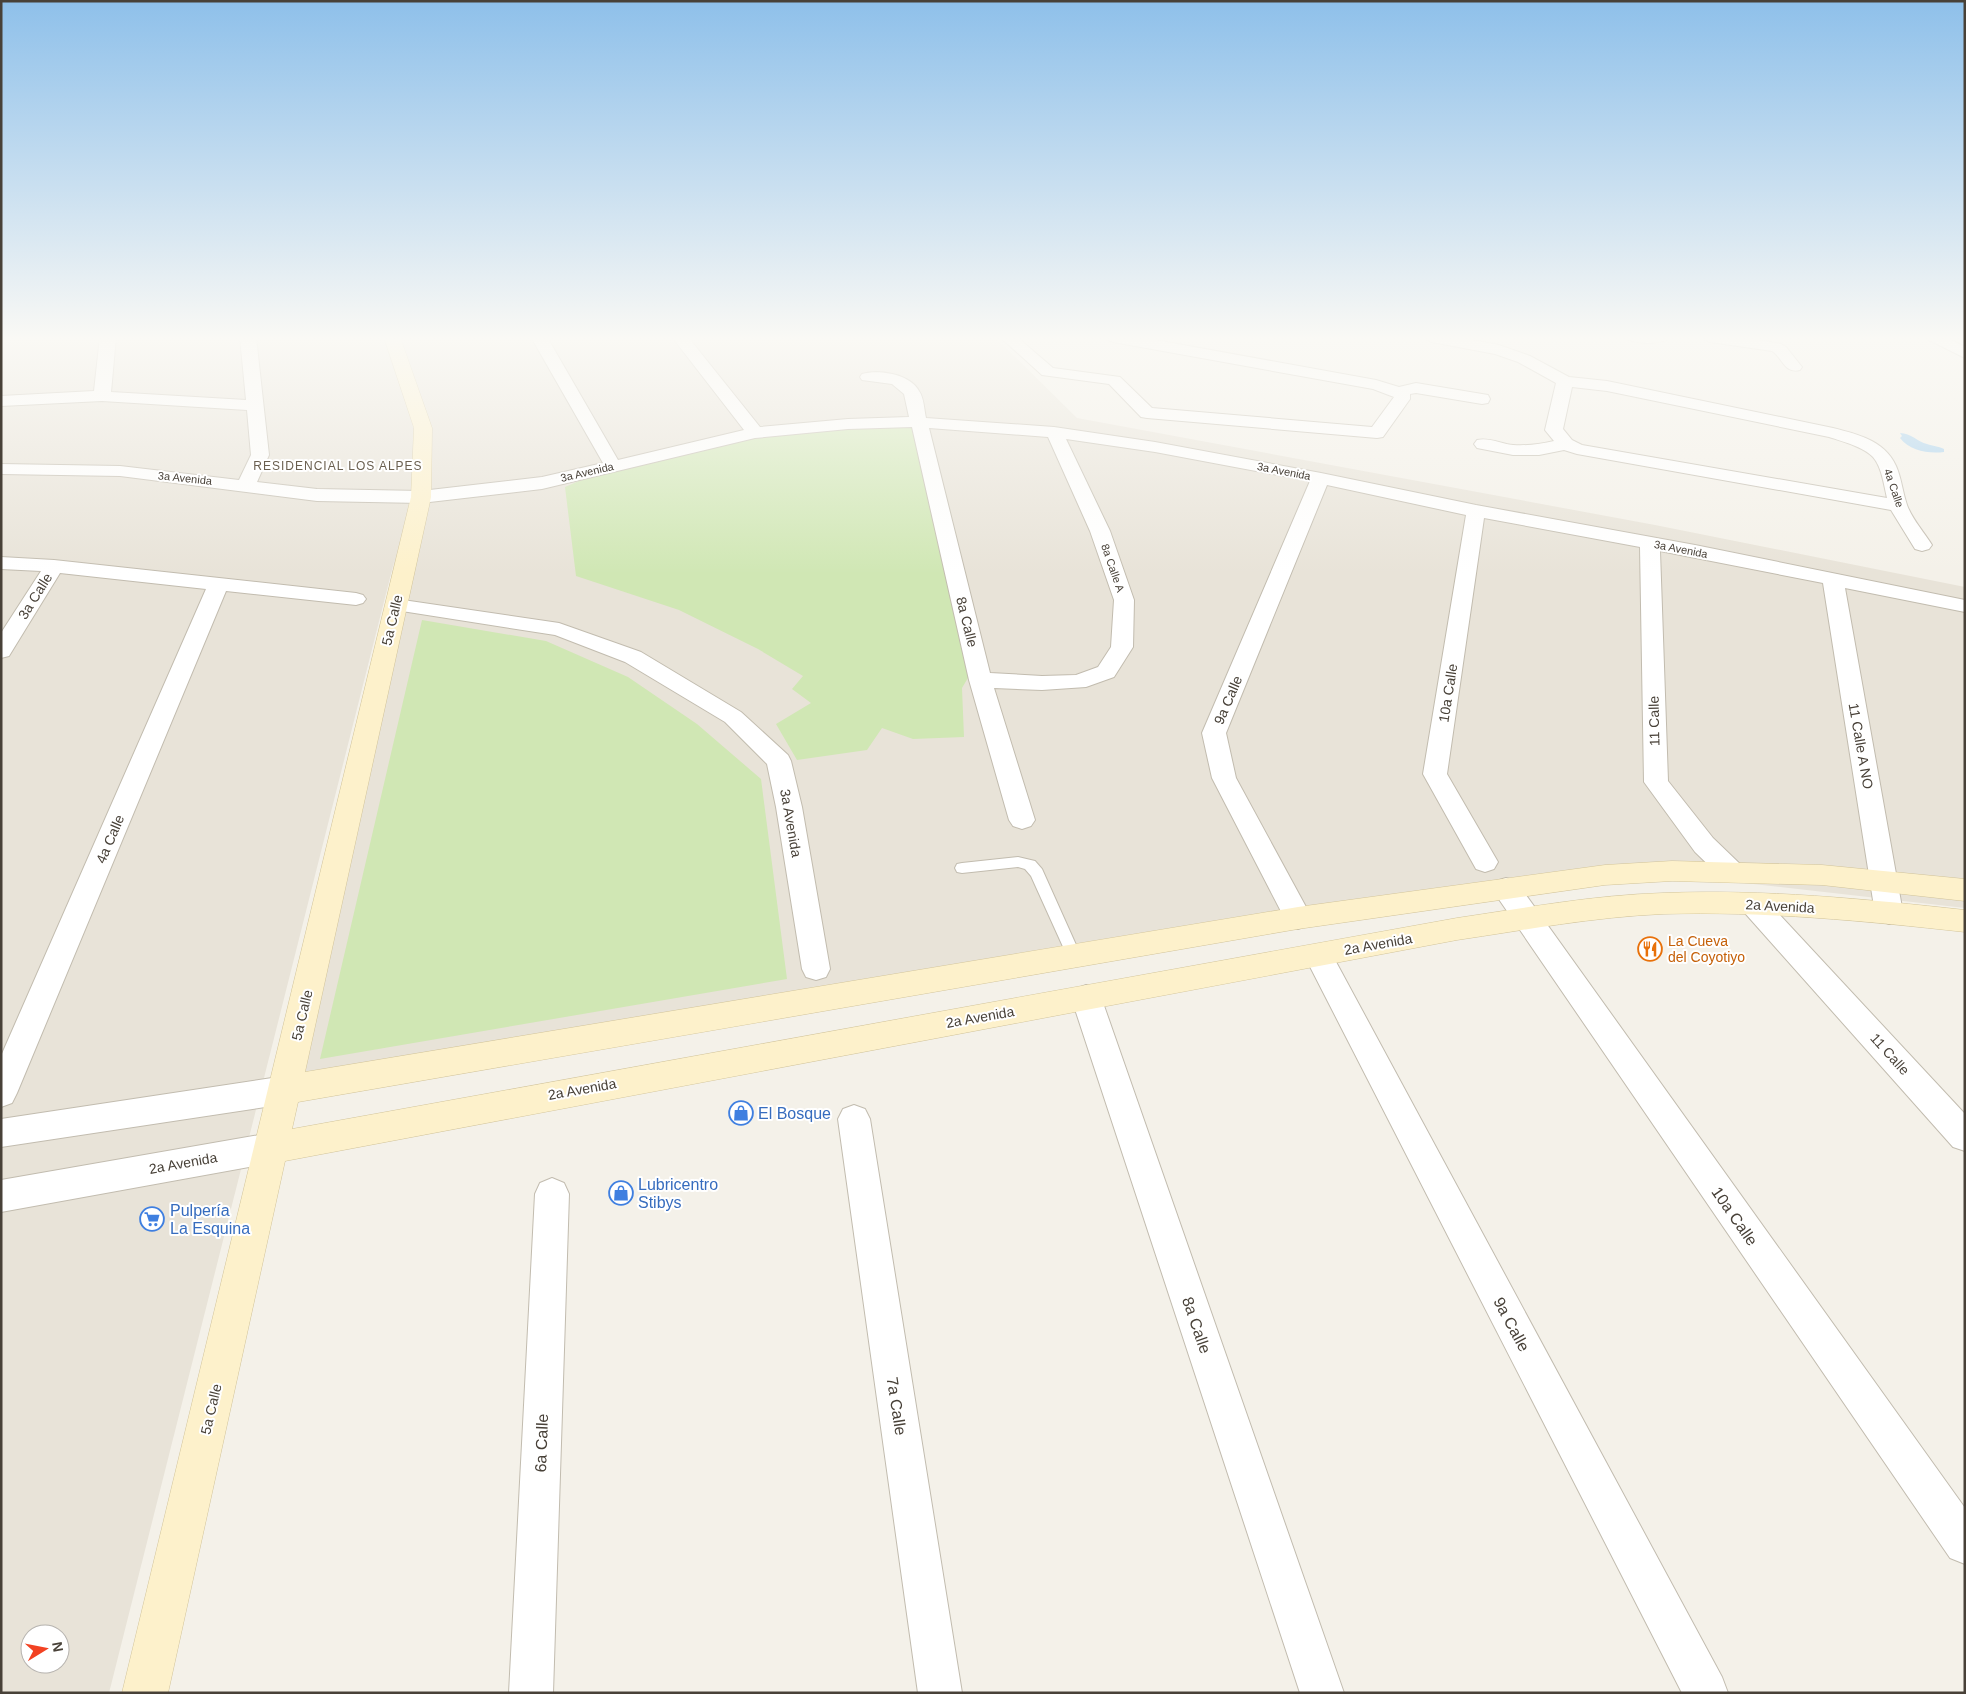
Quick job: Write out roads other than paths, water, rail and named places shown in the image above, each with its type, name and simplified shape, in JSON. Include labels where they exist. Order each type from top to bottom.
[{"type":"street","points":[[246,485],[260,455],[255,416]]},
{"type":"street","name":"5a Calle","points":[[144,1693],[421,497],[423,428],[419,416]]},
{"type":"street","points":[[584,416],[613,466]]},
{"type":"street","points":[[742,416],[755,433]]},
{"type":"street","name":"8a Calle","points":[[917,416],[980,680],[1022,820]]},
{"type":"street","points":[[1180,416],[1377,434],[1390,416]]},
{"type":"street","points":[[1557,416],[1554,430],[1566,444],[1577,449],[1898,506]]},
{"type":"street","name":"4a Calle","points":[[1754,416],[1833,432],[1858,441],[1880,453],[1889,470],[1898,506],[1922,545]]},
{"type":"street","name":"3a Avenida","points":[[1,469],[120,471],[317,495],[421,497],[542,483],[755,433],[848,424],[918,422],[1054,432],[1155,447],[1321,478],[1476,511],[1650,543],[1965,606]]},
{"type":"street","name":"8a Calle A","points":[[980,680],[1042,683],[1078,682],[1106,672],[1122,647],[1124,600],[1100,531],[1054,432]]},
{"type":"street","points":[[1483,444],[1513,450],[1540,450],[1566,444]]},
{"type":"street","name":"9a Calle","points":[[1298,918],[1224,778],[1214,733],[1321,478]]},
{"type":"street","name":"10a Calle","points":[[1476,511],[1435,774],[1485,862]]},
{"type":"street","name":"11 Calle","points":[[1650,543],[1656,782],[1704,846],[1731,871]]},
{"type":"street","points":[[1,563],[54,566],[356,599]]},
{"type":"street","name":"3a Calle","points":[[1,651],[54,566]]},
{"type":"street","name":"11 Calle A NO","points":[[1833,580],[1889,913]]},
{"type":"street","name":"4a Calle","points":[[1,1093],[218,585]]},
{"type":"street","name":"3a Avenida","points":[[396,605],[559,629],[633,657],[733,717],[779,761],[816,968]]},
{"type":"street","points":[[1,1133],[285,1090],[1298,918],[1604,875],[1672,871],[1731,871],[1884,880],[1965,890]]},
{"type":"street","name":"10a Calle","points":[[1506,888],[1965,1542]]},
{"type":"street","name":"2a Avenida","points":[[1,1196],[1457,929],[1526,919],[1604,909],[1690,903],[1754,904],[1889,913],[1965,921]]},
{"type":"street","name":"11 Calle","points":[[1754,904],[1965,1137]]},
{"type":"street","name":"9a Calle","points":[[1318,955],[1706,1693]]},
{"type":"street","name":"8a Calle","points":[[1074,956],[1086,997],[1322,1693]]},
{"type":"street","name":"7a Calle","points":[[854,1119],[940,1693]]},
{"type":"street","name":"6a Calle","points":[[531,1693],[552,1194]]},
{"type":"lane","points":[[962,868],[1018,862],[1030,865],[1037,873],[1074,956]]},
{"type":"water","points":[[1900,433],[1908,434],[1924,443],[1942,448],[1944,452],[1926,452],[1914,449],[1900,438],[1902,436]]},
{"type":"place","name":"La Cueva del Coyotiyo","points":[[1650,949]]},
{"type":"place","name":"El Bosque","points":[[741,1113]]},
{"type":"place","name":"Lubricentro Stibys","points":[[621,1193]]},
{"type":"place","name":"Pulpería La Esquina","points":[[152,1219]]},
{"type":"district","name":"RESIDENCIAL LOS ALPES","points":[[338,466]]}]
